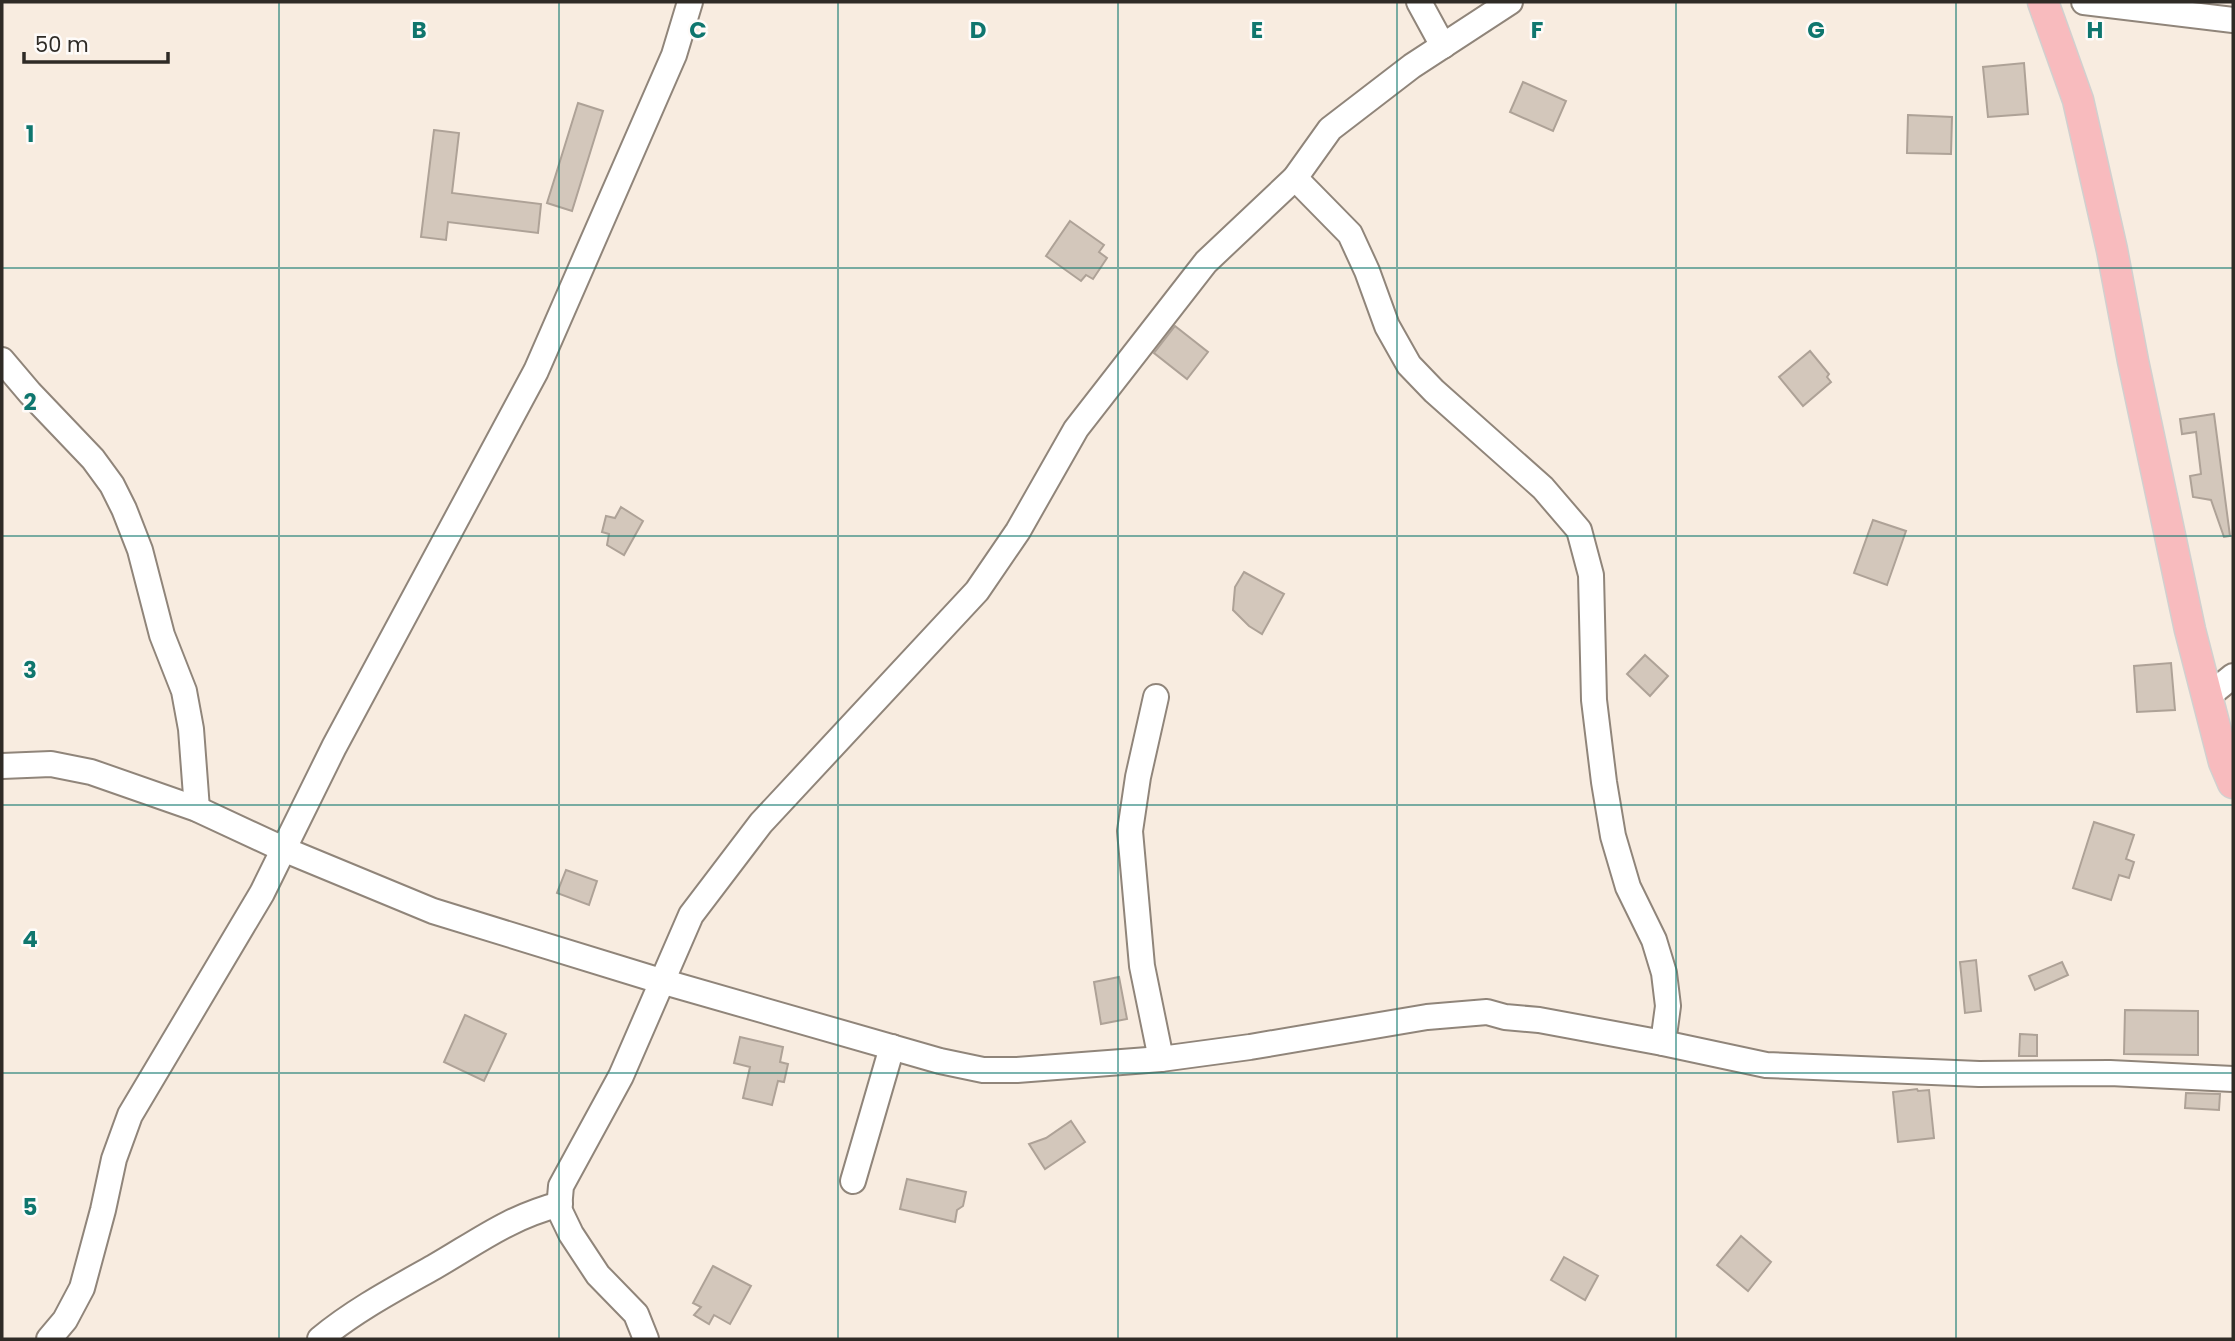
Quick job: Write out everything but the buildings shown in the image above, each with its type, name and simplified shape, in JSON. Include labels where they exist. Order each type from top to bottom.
[{"type":"main road","points":[[2043,2],[2078,100],[2150,444],[2207,697],[2224,762],[2233,783]]},
{"type":"street","points":[[50,1339],[65,1320],[82,1288],[114,1159],[130,1115],[262,893],[359,698],[536,371],[674,55],[690,2]]},
{"type":"street","points":[[1419,2],[1443,46]]},
{"type":"street","points":[[646,1339],[636,1314],[598,1275],[571,1234],[559,1209],[561,1186],[621,1076],[691,915],[761,823],[977,592],[1018,531],[1084,419],[1206,261],[1295,178],[1330,129],[1412,66],[1510,2]]},
{"type":"street","points":[[2084,2],[2233,20]]},
{"type":"street","points":[[1295,178],[1350,234],[1387,326],[1409,365],[1434,391],[1543,488],[1579,530],[1591,575],[1594,700],[1606,796],[1613,836],[1629,887],[1654,940],[1664,973],[1668,1006],[1663,1043]]},
{"type":"street","points":[[2,360],[93,459],[112,485],[124,509],[140,550],[162,635],[184,691],[191,729],[197,809]]},
{"type":"street","points":[[2207,697],[2233,676]]},
{"type":"street","points":[[1156,697],[1138,778],[1130,831],[1142,966],[1161,1059]]},
{"type":"street","points":[[2,766],[51,764],[72,767],[197,809],[284,849],[433,911],[661,981],[940,1061],[983,1070],[1038,1069],[1161,1059],[1427,1017],[1487,1012],[1663,1043],[1766,1065],[1979,1074],[2110,1073],[2233,1079]]},
{"type":"street","points":[[853,1181],[892,1047]]},
{"type":"street","points":[[320,1339],[377,1299],[500,1226],[531,1212],[560,1204]]}]
